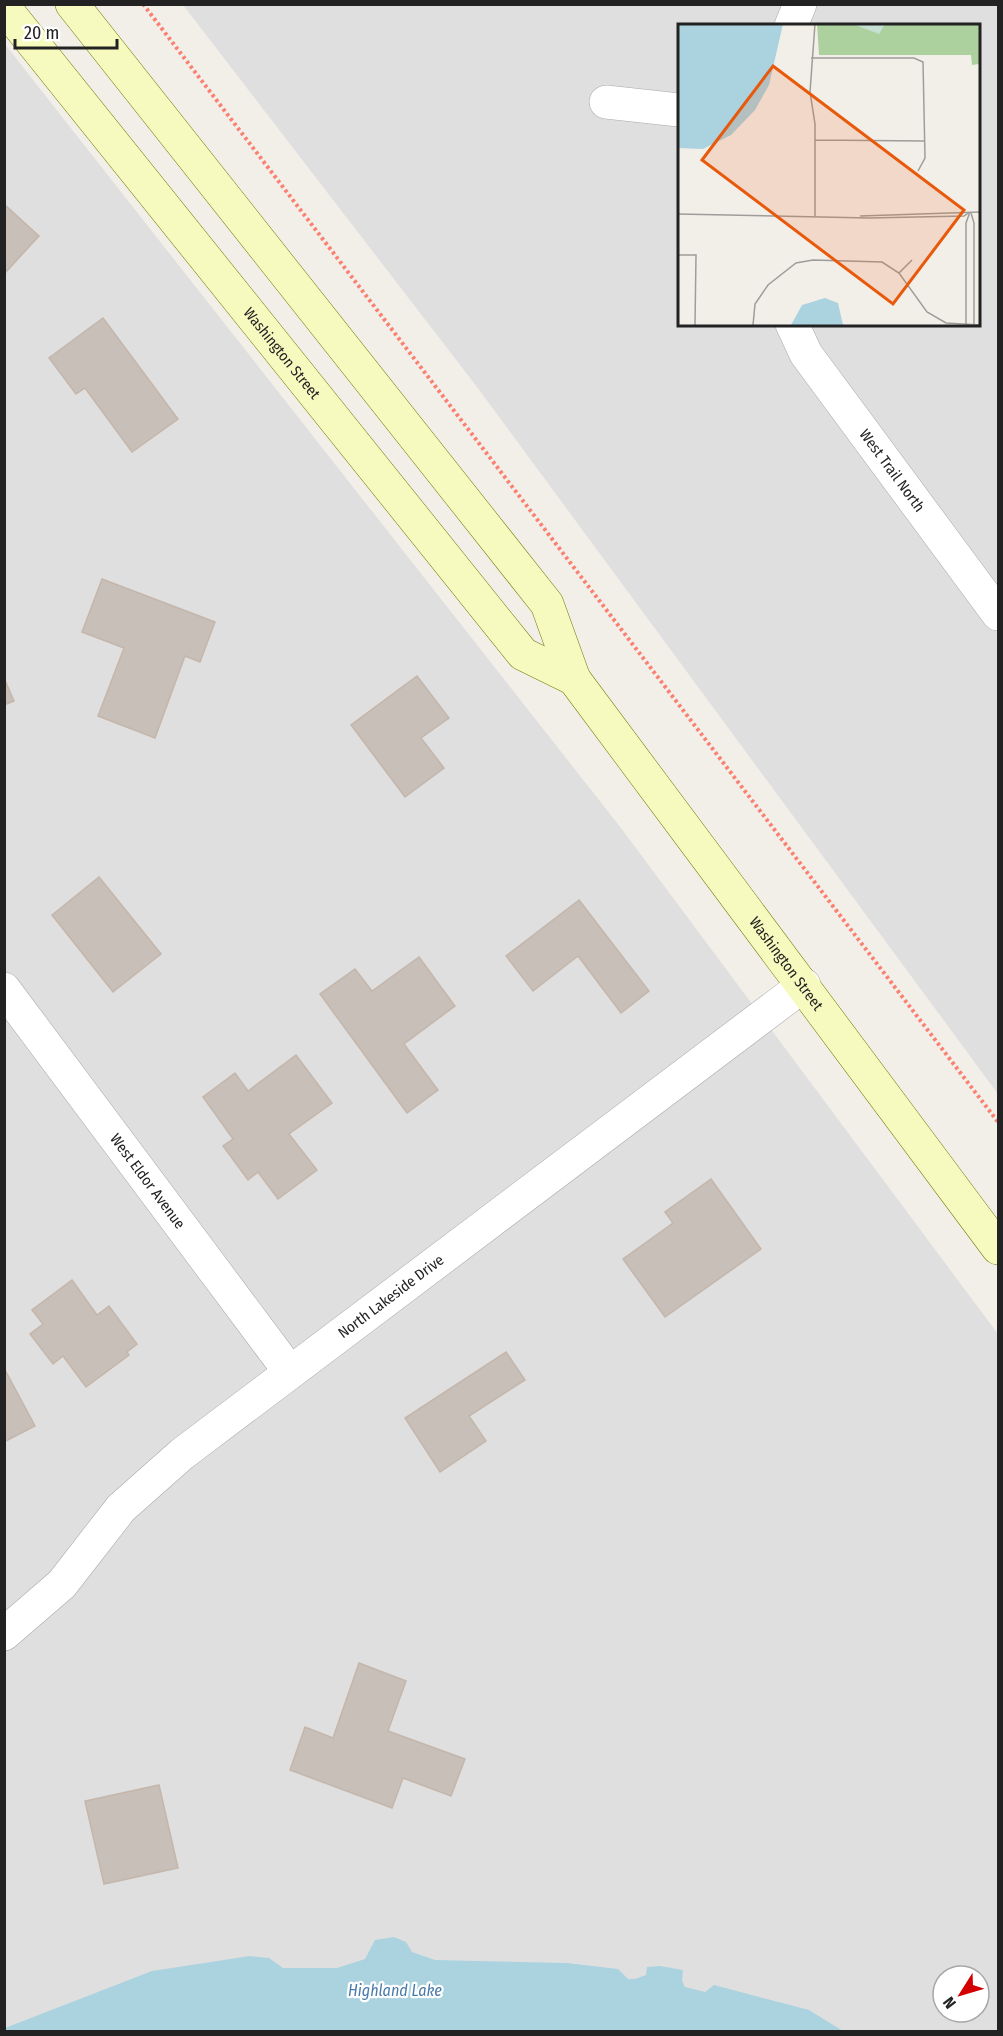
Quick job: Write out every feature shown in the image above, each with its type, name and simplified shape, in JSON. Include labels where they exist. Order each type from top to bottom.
[{"type":"main road","name":"Washington Street","points":[[72,4],[547,604],[574,679],[999,1248]]},
{"type":"main road","name":"Washington Street","points":[[4,7],[523,654],[574,679]]},
{"type":"street","points":[[792,24],[800,4]]},
{"type":"street","points":[[606,102],[678,110]]},
{"type":"street","name":"West Trail North","points":[[793,326],[806,354],[999,614]]},
{"type":"street","name":"North Lakeside Drive","points":[[4,1634],[62,1584],[121,1508],[182,1454],[804,985]]},
{"type":"street","name":"West Eldor Avenue","points":[[4,989],[290,1372]]},
{"type":"path","points":[[143,4],[999,1122]]},
{"type":"shaded area","points":[[183,5],[998,5],[998,1094],[477,387]]},
{"type":"shaded area","points":[[4,43],[621,828],[998,1334],[998,2031],[5,2031]]},
{"type":"water","name":"Highland Lake","points":[[394,1937],[406,1942],[412,1952],[435,1960],[567,1963],[618,1969],[628,1979],[646,1975],[647,1967],[660,1966],[683,1970],[682,1981],[685,1987],[705,1992],[714,1985],[809,2010],[843,2031],[5,2031],[5,2028],[152,1971],[250,1956],[269,1958],[283,1968],[337,1968],[365,1959],[375,1940]]},
{"type":"building","points":[[4,204],[39,236],[4,274]]},
{"type":"building","points":[[103,318],[178,419],[132,452],[85,388],[76,394],[49,358]]},
{"type":"building","points":[[102,579],[215,622],[200,662],[185,656],[155,738],[98,716],[124,648],[82,632]]},
{"type":"building","points":[[417,676],[449,718],[421,738],[444,768],[405,797],[351,725]]},
{"type":"building","points":[[4,678],[14,701],[4,705]]},
{"type":"building","points":[[99,877],[161,954],[113,992],[52,915]]},
{"type":"building","points":[[579,900],[649,991],[621,1013],[578,956],[533,991],[506,956]]},
{"type":"building","points":[[419,957],[455,1006],[404,1044],[438,1090],[407,1113],[320,994],[355,969],[372,991]]},
{"type":"building","points":[[296,1055],[332,1103],[289,1134],[317,1170],[278,1199],[258,1172],[248,1180],[223,1146],[233,1139],[203,1097],[235,1073],[248,1091]]},
{"type":"building","points":[[711,1179],[761,1249],[665,1317],[623,1259],[673,1223],[665,1212]]},
{"type":"building","points":[[72,1280],[97,1315],[109,1306],[137,1344],[127,1352],[129,1355],[86,1387],[63,1356],[53,1364],[30,1334],[43,1324],[32,1310]]},
{"type":"building","points":[[506,1352],[525,1380],[469,1416],[486,1441],[440,1472],[405,1418]]},
{"type":"building","points":[[4,1368],[35,1426],[4,1442]]},
{"type":"building","points":[[359,1663],[406,1681],[388,1731],[465,1759],[451,1796],[403,1778],[392,1808],[290,1770],[305,1727],[333,1738]]},
{"type":"building","points":[[159,1785],[178,1868],[104,1884],[85,1801]]}]
